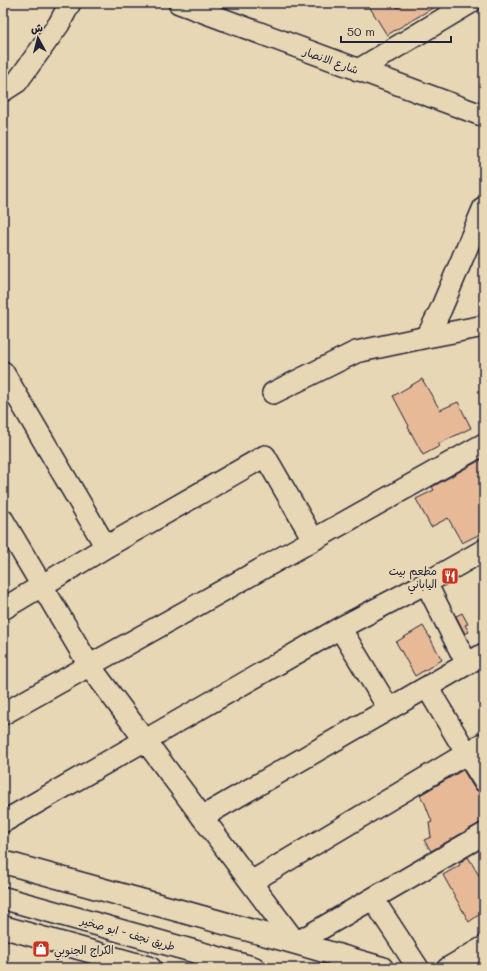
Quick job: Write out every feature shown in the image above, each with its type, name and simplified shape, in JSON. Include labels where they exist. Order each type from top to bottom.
[{"type":"main road","points":[[3,862],[382,968]]},
{"type":"main road","name":"طريق نجف - ابو صخير","points":[[3,898],[254,968]]},
{"type":"main road","points":[[3,927],[144,967]]},
{"type":"street","points":[[3,91],[17,82],[60,24],[70,3]]},
{"type":"street","name":"شارع الانصار","points":[[179,3],[484,116]]},
{"type":"street","points":[[358,70],[470,3]]},
{"type":"street","points":[[427,337],[441,309],[484,207]]},
{"type":"street","points":[[273,393],[356,352],[484,326]]},
{"type":"street","points":[[3,372],[106,547]]},
{"type":"street","points":[[3,714],[484,444]]},
{"type":"street","points":[[3,608],[265,456],[313,539]]},
{"type":"street","points":[[3,520],[89,665],[296,943],[484,834]]},
{"type":"street","points":[[3,822],[340,628],[426,583],[484,550]]},
{"type":"street","points":[[202,817],[476,659],[426,583]]},
{"type":"street","points":[[340,628],[389,709]]},
{"type":"street","points":[[427,687],[458,739],[476,748],[484,781]]},
{"type":"street","points":[[251,882],[476,748]]},
{"type":"street","points":[[373,899],[418,968]]},
{"type":"street","points":[[448,968],[484,947]]},
{"type":"building","points":[[367,3],[393,3],[398,8],[405,3],[441,3],[387,35]]},
{"type":"building","points":[[422,379],[440,410],[458,402],[471,428],[438,444],[440,446],[423,455],[393,396]]},
{"type":"building","points":[[484,458],[484,532],[462,543],[448,518],[431,527],[416,499],[434,490],[432,487]]},
{"type":"building","points":[[462,613],[468,624],[465,625],[469,632],[465,634],[456,616]]},
{"type":"building","points":[[423,626],[442,660],[415,676],[396,642]]},
{"type":"building","points":[[463,770],[474,788],[479,792],[484,793],[484,822],[431,851],[424,840],[431,837],[429,823],[432,822],[424,801],[420,795]]},
{"type":"building","points":[[468,857],[484,884],[484,911],[469,922],[443,875],[460,865],[459,863]]},
{"type":"place","name":"مطعم بيت الياباني","points":[[450,576]]},
{"type":"place","name":"الكراج الجنوبي","points":[[41,949]]}]
